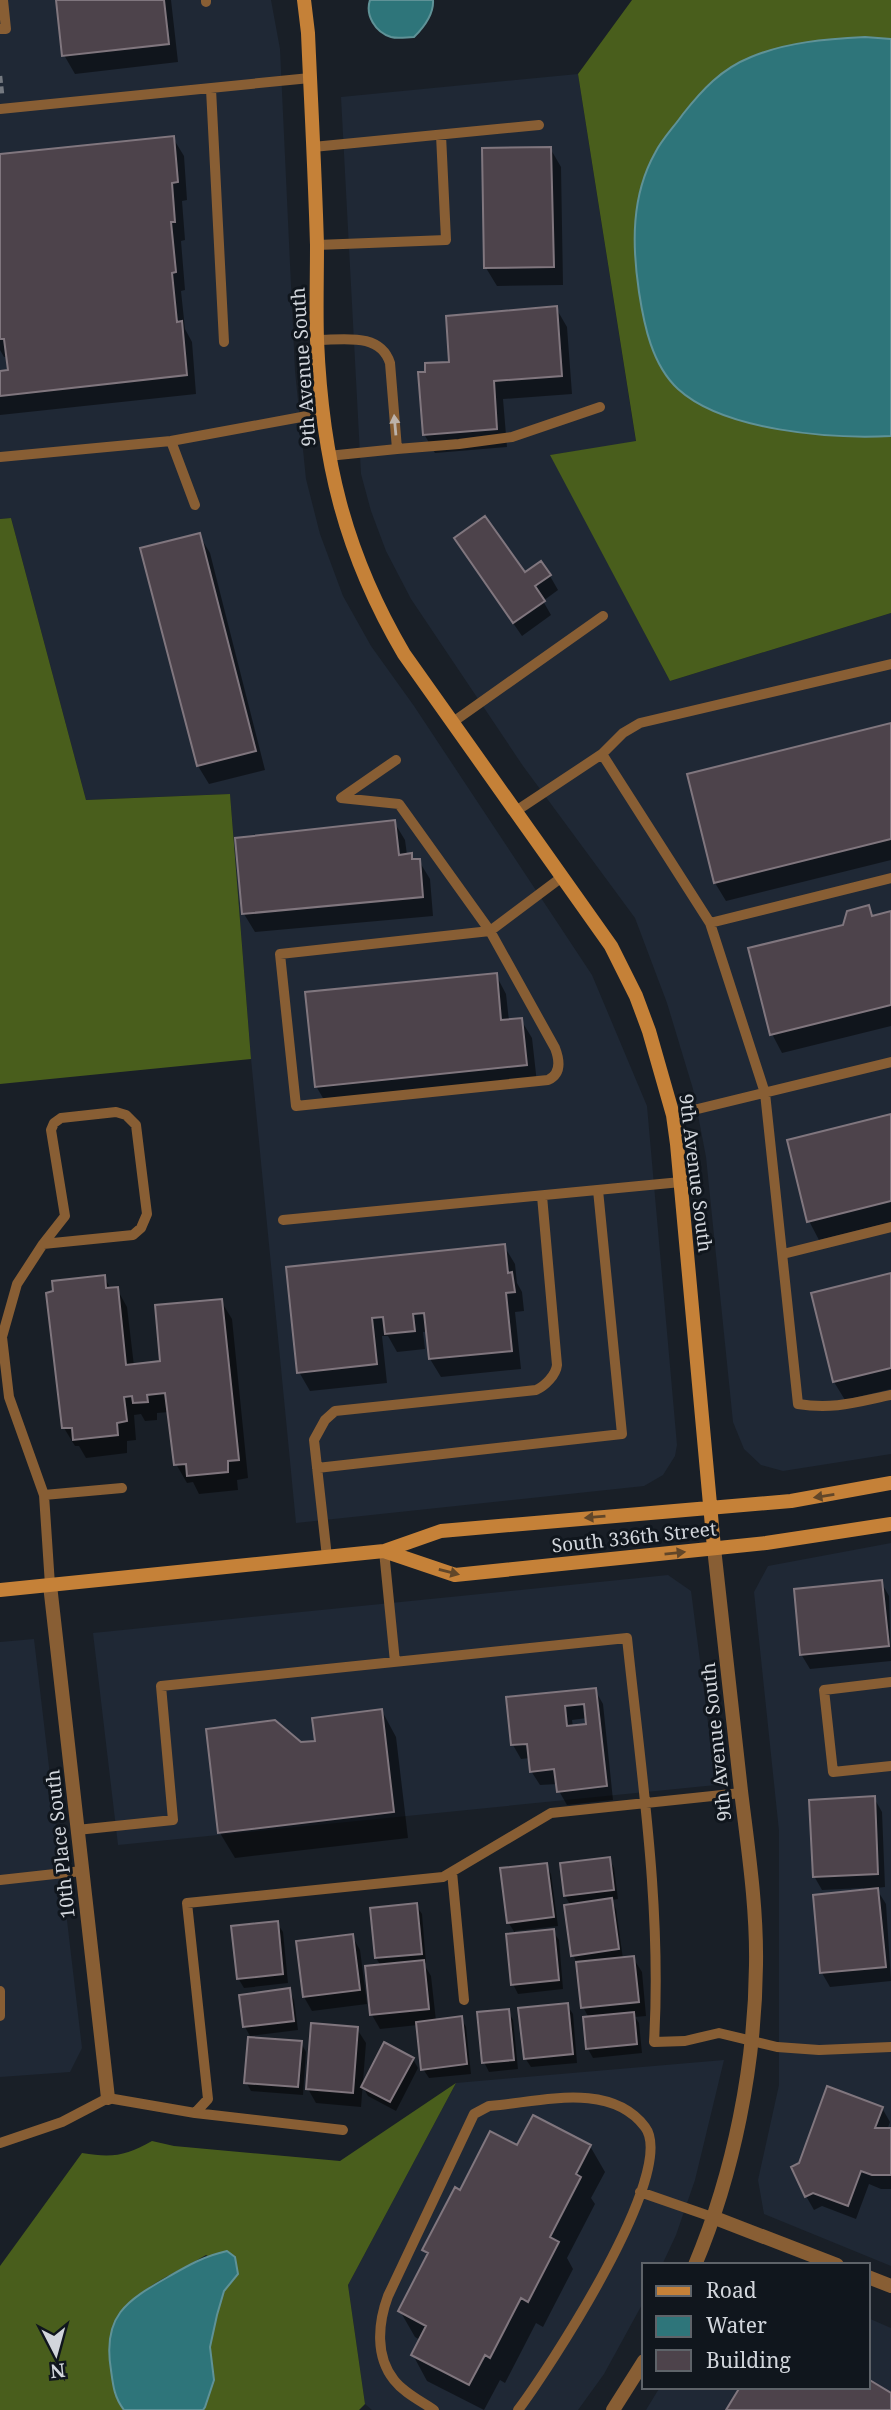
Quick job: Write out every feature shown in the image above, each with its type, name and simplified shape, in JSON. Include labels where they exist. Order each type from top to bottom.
[{"type":"street","name":"9th Avenue South","points":[[304,0],[317,245],[317,340],[328,456],[348,537],[371,594],[404,654],[605,937],[636,996],[673,1115],[714,1549],[756,1933],[752,2042],[739,2117],[715,2218],[696,2263]]},
{"type":"street","name":"South 336th Street","points":[[0,1590],[384,1551],[442,1531],[791,1501],[891,1483]]},
{"type":"street","name":"South 336th Street","points":[[384,1551],[455,1575],[766,1544],[891,1524]]},
{"type":"street","name":"10th Place South","points":[[50,1585],[108,2098]]},
{"type":"street","points":[[715,2218],[832,2263]]},
{"type":"street","points":[[870,2278],[891,2286]]},
{"type":"street","points":[[613,2410],[642,2364]]},
{"type":"lane","points":[[0,29],[6,29],[3,0]]},
{"type":"lane","points":[[0,109],[310,78]]},
{"type":"lane","points":[[211,89],[224,342]]},
{"type":"lane","points":[[313,147],[539,125]]},
{"type":"lane","points":[[317,245],[446,240],[441,135]]},
{"type":"lane","points":[[317,340],[360,339],[371,342],[386,352],[390,363],[397,449]]},
{"type":"lane","points":[[328,456],[512,437],[600,407]]},
{"type":"lane","points":[[0,457],[172,441],[323,413]]},
{"type":"lane","points":[[172,441],[195,505]]},
{"type":"lane","points":[[453,722],[603,616]]},
{"type":"lane","points":[[516,811],[602,754],[623,733],[640,723],[891,664]]},
{"type":"lane","points":[[602,754],[710,923],[765,1093],[798,1404],[820,1408],[891,1395]]},
{"type":"lane","points":[[397,760],[341,798],[399,803],[490,932],[555,1048],[559,1069],[554,1077],[548,1080],[296,1106],[280,954],[490,932],[562,877]]},
{"type":"lane","points":[[710,923],[891,878]]},
{"type":"lane","points":[[673,1115],[891,1062]]},
{"type":"lane","points":[[43,1244],[133,1235],[141,1228],[147,1213],[136,1125],[126,1115],[116,1112],[61,1118],[54,1122],[51,1130],[65,1216],[43,1244],[17,1283],[2,1337],[9,1396],[44,1495],[50,1585]]},
{"type":"lane","points":[[283,1220],[681,1182]]},
{"type":"lane","points":[[317,1468],[622,1434],[598,1190]]},
{"type":"lane","points":[[327,1557],[314,1440],[325,1420],[335,1411],[536,1390],[556,1371],[558,1365],[542,1196]]},
{"type":"lane","points":[[783,1254],[891,1227]]},
{"type":"lane","points":[[44,1495],[122,1488]]},
{"type":"lane","points":[[384,1551],[395,1662]]},
{"type":"lane","points":[[77,1830],[173,1820],[161,1686],[627,1638],[655,1924],[654,2042],[685,2041],[719,2033],[777,2047],[819,2050],[891,2047]]},
{"type":"lane","points":[[891,1682],[824,1690],[833,1772],[891,1766]]},
{"type":"lane","points":[[195,2113],[208,2099],[187,1903],[443,1877],[551,1813],[741,1793]]},
{"type":"lane","points":[[0,1880],[82,1871]]},
{"type":"lane","points":[[452,1872],[464,2000]]},
{"type":"lane","points":[[0,1991],[0,2016]]},
{"type":"lane","points":[[0,2143],[62,2122],[108,2098],[195,2113],[343,2130]]},
{"type":"lane","points":[[433,2410],[393,2379],[381,2346],[380,2322],[387,2296],[474,2114],[489,2106],[575,2098],[602,2101],[615,2105],[640,2120],[648,2130],[651,2142],[649,2164],[640,2192],[593,2295],[543,2376],[518,2410]]},
{"type":"lane","points":[[640,2192],[715,2218]]},
{"type":"shaded area","points":[[0,0],[271,0],[280,49],[295,371],[306,479],[320,534],[343,596],[371,646],[414,706],[592,975],[647,1106],[677,1445],[675,1456],[663,1475],[644,1486],[296,1523],[251,1059],[230,794],[86,800],[11,518],[0,519]]},
{"type":"shaded area","points":[[578,74],[636,442],[551,455],[670,681],[891,613],[891,1454],[783,1471],[761,1465],[744,1449],[733,1422],[706,1157],[693,1089],[667,1003],[635,918],[523,766],[411,599],[386,551],[361,474],[341,97]]},
{"type":"shaded area","points":[[891,1543],[891,2266],[764,2214],[758,2180],[779,2085],[779,1831],[754,1592],[768,1566]]},
{"type":"shaded area","points":[[668,1575],[691,1591],[716,1785],[118,1845],[93,1633]]},
{"type":"shaded area","points":[[34,1639],[82,2048],[70,2072],[0,2077],[0,1642]]},
{"type":"shaded area","points":[[724,2060],[695,2180],[676,2235],[663,2263],[642,2263],[642,2305],[604,2374],[578,2410],[372,2410],[365,2404],[348,2285],[456,2083]]},
{"type":"shaded area","points":[[870,2319],[891,2328],[891,2410],[646,2410],[659,2389],[870,2389]]},
{"type":"green space","points":[[632,0],[891,0],[891,39],[820,41],[750,57],[635,263],[649,338],[707,407],[750,423],[787,431],[891,436],[891,613],[670,681],[550,455],[636,441],[578,74]]},
{"type":"green space","points":[[11,518],[86,800],[230,794],[251,1059],[0,1084],[0,519]]},
{"type":"green space","points":[[456,2083],[348,2285],[365,2404],[359,2410],[203,2410],[214,2380],[210,2347],[217,2315],[224,2291],[237,2274],[206,2255],[136,2297],[123,2310],[114,2326],[110,2345],[113,2386],[124,2410],[0,2410],[0,2266],[82,2153],[119,2154],[152,2141],[174,2146],[340,2161]]},
{"type":"water","points":[[370,0],[433,0],[433,5],[428,20],[414,37],[397,38],[385,35],[376,27],[370,17]]},
{"type":"water","points":[[865,37],[891,39],[891,436],[809,434],[750,423],[722,414],[698,403],[678,389],[662,368],[651,344],[639,292],[635,256],[635,221],[647,169],[661,143],[690,105],[730,68],[765,52],[793,45]]},
{"type":"water","points":[[227,2251],[235,2257],[238,2274],[224,2291],[217,2315],[210,2347],[214,2380],[205,2407],[203,2410],[124,2410],[114,2391],[109,2351],[110,2336],[120,2312],[140,2294],[175,2273]]},
{"type":"building","points":[[56,0],[164,0],[169,44],[62,56]]},
{"type":"building","points":[[174,136],[178,182],[172,183],[175,222],[171,222],[176,272],[172,273],[177,322],[182,321],[187,375],[0,396],[0,371],[8,370],[4,339],[0,339],[0,154]]},
{"type":"building","points":[[551,147],[554,267],[484,268],[482,148]]},
{"type":"building","points":[[557,306],[562,376],[494,381],[497,429],[423,435],[418,372],[425,372],[425,363],[449,362],[446,316]]},
{"type":"building","points":[[485,516],[525,572],[541,561],[551,575],[535,586],[545,601],[513,623],[454,538]]},
{"type":"building","points":[[200,533],[256,751],[197,766],[140,548]]},
{"type":"building","points":[[891,723],[891,839],[714,883],[687,774]]},
{"type":"building","points":[[395,820],[399,855],[412,853],[412,859],[420,859],[423,897],[242,914],[235,838]]},
{"type":"building","points":[[869,905],[872,916],[891,911],[891,1005],[770,1035],[748,948],[843,925],[847,911]]},
{"type":"building","points":[[497,973],[501,1020],[522,1018],[527,1065],[315,1087],[305,992]]},
{"type":"building","points":[[891,1114],[891,1201],[807,1222],[787,1140]]},
{"type":"building","points":[[505,1244],[508,1273],[512,1272],[515,1292],[506,1293],[512,1351],[429,1359],[424,1313],[413,1314],[415,1331],[385,1334],[383,1317],[372,1318],[377,1364],[297,1373],[286,1267]]},
{"type":"building","points":[[891,1273],[891,1368],[833,1382],[811,1293]]},
{"type":"building","points":[[105,1275],[106,1288],[118,1287],[126,1365],[160,1361],[155,1305],[222,1299],[239,1460],[228,1461],[228,1472],[187,1476],[186,1464],[174,1465],[165,1393],[147,1395],[148,1402],[133,1403],[132,1396],[124,1397],[127,1421],[117,1423],[118,1435],[73,1440],[72,1428],[62,1428],[46,1293],[53,1291],[52,1281]]},
{"type":"building","points":[[882,1580],[889,1646],[800,1655],[794,1589]]},
{"type":"building","points":[[596,1688],[607,1786],[557,1792],[554,1769],[530,1772],[527,1744],[511,1745],[506,1697]],"holes":[[[584,1704],[586,1724],[567,1726],[565,1706]]]},
{"type":"building","points":[[382,1709],[394,1812],[218,1833],[206,1729],[275,1720],[301,1742],[315,1741],[312,1718]]},
{"type":"building","points":[[875,1796],[878,1874],[813,1877],[809,1800]]},
{"type":"building","points":[[610,1857],[614,1890],[564,1896],[560,1863]]},
{"type":"building","points":[[547,1863],[554,1917],[507,1923],[500,1868]]},
{"type":"building","points":[[878,1888],[886,1967],[820,1973],[813,1895]]},
{"type":"building","points":[[612,1898],[619,1949],[571,1956],[564,1905]]},
{"type":"building","points":[[417,1903],[422,1954],[375,1958],[370,1908]]},
{"type":"building","points":[[278,1921],[283,1974],[237,1979],[231,1926]]},
{"type":"building","points":[[554,1929],[559,1980],[511,1985],[506,1934]]},
{"type":"building","points":[[353,1934],[360,1990],[303,1997],[296,1941]]},
{"type":"building","points":[[634,1956],[639,2002],[581,2008],[576,1962]]},
{"type":"building","points":[[424,1960],[429,2009],[370,2015],[365,1966]]},
{"type":"building","points":[[290,1988],[294,2021],[243,2027],[239,1995]]},
{"type":"building","points":[[568,2003],[573,2054],[524,2059],[518,2008]]},
{"type":"building","points":[[509,2009],[514,2060],[482,2063],[477,2012]]},
{"type":"building","points":[[634,2012],[637,2044],[586,2049],[583,2017]]},
{"type":"building","points":[[462,2016],[467,2064],[421,2070],[416,2022]]},
{"type":"building","points":[[311,2023],[358,2027],[353,2093],[306,2089]]},
{"type":"building","points":[[248,2037],[302,2041],[298,2087],[244,2083]]},
{"type":"building","points":[[384,2042],[414,2058],[390,2102],[361,2087]]},
{"type":"building","points":[[827,2086],[883,2107],[875,2128],[891,2128],[891,2175],[872,2175],[861,2171],[848,2206],[813,2193],[805,2197],[791,2167],[799,2163]]},
{"type":"building","points":[[533,2115],[591,2145],[576,2174],[581,2177],[550,2237],[559,2242],[528,2302],[521,2298],[490,2358],[485,2355],[469,2385],[411,2355],[426,2326],[398,2311],[428,2253],[422,2250],[455,2187],[460,2190],[490,2131],[517,2145]]},
{"type":"building","points":[[870,2380],[891,2393],[891,2410],[726,2410],[739,2389],[870,2389]]}]
